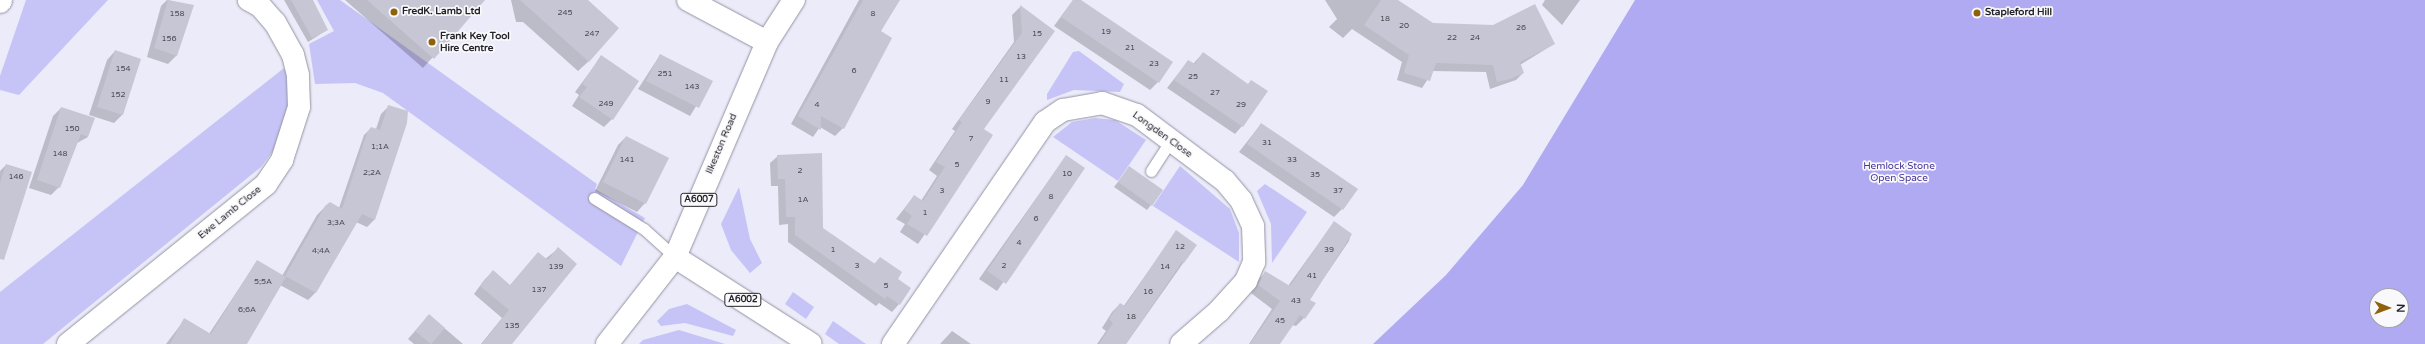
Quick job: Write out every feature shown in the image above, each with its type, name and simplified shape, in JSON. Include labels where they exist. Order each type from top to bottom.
[{"type":"street","name":"Ewe Lamb Close","points":[[68,344],[266,184],[282,160],[299,107],[298,75],[293,55],[275,23],[260,6],[249,0]]},
{"type":"street","points":[[688,0],[768,42]]},
{"type":"street","name":"Ilkeston Road","points":[[607,344],[675,257],[768,42],[794,0]]},
{"type":"street","name":"Longden Close","points":[[893,344],[1040,128],[1054,116],[1088,103],[1117,106],[1137,115],[1171,140],[1235,192],[1249,213],[1256,244],[1254,262],[1246,281],[1220,311],[1181,344]]},
{"type":"street","name":"A6002","points":[[675,257],[811,344]]},
{"type":"lane","points":[[1151,171],[1171,140]]},
{"type":"lane","points":[[594,198],[644,229],[675,257]]},
{"type":"shaded area","points":[[26,0],[108,0],[19,95],[0,90],[0,76]]},
{"type":"shaded area","points":[[317,0],[340,0],[597,184],[595,189],[645,218],[621,266],[383,93],[355,83],[315,84],[309,44],[334,31]]},
{"type":"shaded area","points":[[1079,51],[1124,84],[1120,92],[1074,90],[1047,100],[1047,94],[1073,52]]},
{"type":"shaded area","points":[[284,68],[289,83],[288,119],[274,150],[261,167],[43,344],[0,344],[0,292]]},
{"type":"shaded area","points":[[1095,118],[1115,120],[1146,140],[1118,181],[1053,137],[1072,122]]},
{"type":"shaded area","points":[[1180,166],[1230,209],[1239,233],[1239,262],[1153,206]]},
{"type":"shaded area","points":[[1265,184],[1307,212],[1272,263],[1271,224],[1257,191]]},
{"type":"shaded area","points":[[739,187],[750,239],[762,263],[750,273],[731,250],[721,224]]},
{"type":"shaded area","points":[[793,292],[814,307],[806,319],[785,304]]},
{"type":"shaded area","points":[[687,304],[736,330],[733,336],[685,323],[661,326],[657,321],[669,309]]},
{"type":"shaded area","points":[[833,321],[866,344],[839,344],[825,334]]},
{"type":"shaded area","points":[[679,330],[725,344],[639,344],[643,340]]},
{"type":"green space","name":"Hemlock Stone Open Space","points":[[1635,0],[2425,0],[2425,344],[1373,344],[1446,275],[1523,185]]},
{"type":"building","points":[[168,0],[194,5],[177,56],[154,48]]},
{"type":"building","points":[[291,0],[313,0],[328,30],[312,38]]},
{"type":"building","name":"Frank Key Tool Hire Centre","points":[[367,0],[485,0],[434,59]]},
{"type":"building","points":[[520,0],[588,0],[619,28],[589,62]]},
{"type":"building","points":[[863,0],[900,0],[881,31],[892,38],[844,129],[821,116],[821,130],[798,116]]},
{"type":"building","points":[[1073,0],[1081,0],[1173,62],[1159,83],[1061,17]]},
{"type":"building","points":[[1381,0],[1398,0],[1433,23],[1493,25],[1535,4],[1555,44],[1520,62],[1524,73],[1510,79],[1497,82],[1493,65],[1436,63],[1430,81],[1404,73],[1409,55],[1364,25]]},
{"type":"building","points":[[1020,5],[1055,31],[984,129],[993,135],[927,236],[907,224],[912,216],[904,210],[914,195],[923,201],[945,167],[936,162],[962,122],[959,120],[1022,33]]},
{"type":"building","points":[[115,50],[141,59],[123,115],[97,107]]},
{"type":"building","points":[[1203,52],[1248,84],[1251,80],[1268,91],[1243,127],[1174,80],[1188,60],[1195,64]]},
{"type":"building","points":[[660,54],[713,81],[699,108],[646,81]]},
{"type":"building","points":[[601,55],[639,81],[613,120],[579,97],[587,87],[582,84]]},
{"type":"building","points":[[388,105],[408,111],[407,123],[375,220],[362,214],[316,293],[285,276],[325,206],[330,202],[342,209],[367,133],[371,127],[380,130]]},
{"type":"building","points":[[61,107],[95,118],[88,137],[81,134],[60,188],[37,180]]},
{"type":"building","points":[[1261,123],[1358,189],[1343,210],[1247,144]]},
{"type":"building","points":[[626,136],[669,158],[646,204],[603,182]]},
{"type":"building","points":[[822,153],[823,228],[875,264],[880,257],[902,272],[898,279],[911,288],[900,305],[887,296],[885,299],[795,235],[795,217],[786,217],[785,179],[778,179],[777,155]]},
{"type":"building","points":[[1066,155],[1085,168],[1006,284],[987,271]]},
{"type":"building","points":[[6,164],[32,172],[4,260],[0,259],[0,183]]},
{"type":"building","points":[[1129,166],[1163,190],[1152,206],[1118,182]]},
{"type":"building","points":[[1334,221],[1352,234],[1310,300],[1316,303],[1305,319],[1300,315],[1280,344],[1250,344],[1280,301],[1258,285],[1265,271],[1290,286]]},
{"type":"building","points":[[1176,230],[1197,245],[1184,263],[1182,262],[1126,344],[1099,344],[1113,323],[1109,319],[1120,303],[1125,306]]},
{"type":"building","points":[[558,247],[577,264],[512,344],[482,344],[509,310],[480,286],[493,270],[510,285],[538,252],[548,260]]},
{"type":"building","points":[[257,260],[286,277],[247,344],[170,344],[184,318],[211,334]]},
{"type":"building","points":[[429,314],[445,328],[431,344],[415,331]]},
{"type":"place","name":"FredK. Lamb Ltd","points":[[394,12]]},
{"type":"place","name":"Stapleford Hill","points":[[1977,13]]},
{"type":"place","name":"Frank Key Tool Hire Centre","points":[[432,42]]}]
